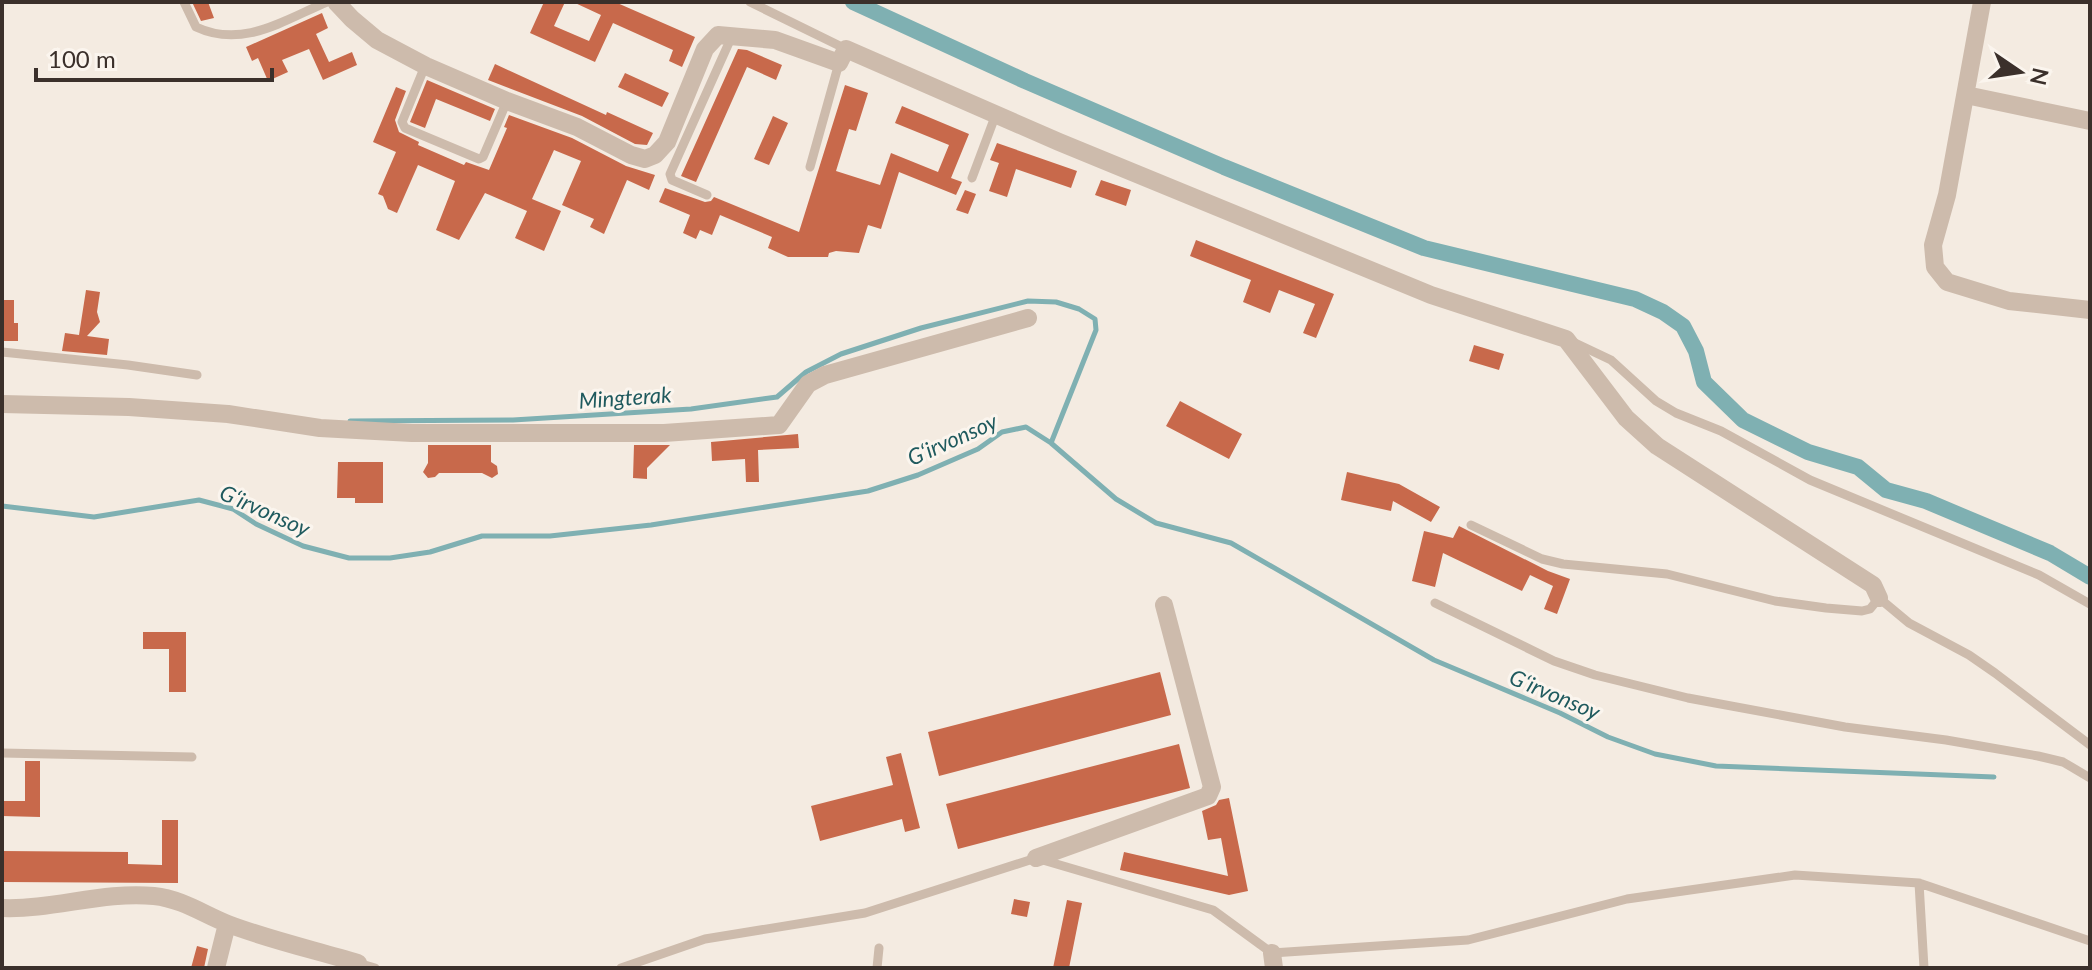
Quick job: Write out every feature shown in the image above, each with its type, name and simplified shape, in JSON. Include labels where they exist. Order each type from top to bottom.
[{"type":"street","points":[[336,2],[377,40],[426,66],[577,127],[645,159],[655,155],[667,142],[705,49],[718,35],[775,40],[842,56],[996,114],[1431,295],[1566,339],[1626,418],[1657,446],[1873,585],[1879,598]]},
{"type":"street","points":[[1982,2],[1947,195],[1933,245],[1935,267],[1947,282],[2009,301],[2090,310]]},
{"type":"street","points":[[1966,95],[2090,121]]},
{"type":"street","points":[[2,404],[129,407],[228,414],[320,428],[412,433],[664,433],[779,425],[808,384],[825,375],[1028,318]]},
{"type":"street","points":[[1036,858],[1208,796],[1212,787],[1164,605]]},
{"type":"street","points":[[2,908],[105,896],[156,896],[192,905],[227,924],[363,966]]},
{"type":"street","points":[[216,968],[227,924]]},
{"type":"lane","points":[[184,2],[196,27],[227,37],[247,36],[327,2]]},
{"type":"lane","points":[[750,2],[842,56],[810,167]]},
{"type":"lane","points":[[707,195],[672,180],[670,174],[732,36]]},
{"type":"lane","points":[[426,66],[402,122],[405,128],[479,159],[483,157],[507,101]]},
{"type":"lane","points":[[972,178],[996,114]]},
{"type":"lane","points":[[1566,339],[1611,360],[1656,401],[1676,413],[1721,431],[1810,480],[2039,575],[2090,604]]},
{"type":"lane","points":[[2,352],[197,375]]},
{"type":"lane","points":[[1471,525],[1529,553],[1563,564],[1667,574],[1775,601],[1826,608],[1862,611],[1870,609],[1879,598],[1909,623],[1969,655],[1995,673],[2090,745]]},
{"type":"lane","points":[[1435,603],[1554,661],[1595,675],[1688,698],[2038,756],[2063,762],[2090,778]]},
{"type":"lane","points":[[2,753],[192,757]]},
{"type":"lane","points":[[621,968],[705,939],[865,913],[1036,858],[1213,910],[1273,960],[1468,940],[1627,899],[1795,875],[1919,883],[2090,941]]},
{"type":"lane","points":[[1919,883],[1924,968]]},
{"type":"lane","points":[[877,968],[879,948]]},
{"type":"building","points":[[192,2],[208,2],[214,18],[201,21]]},
{"type":"building","points":[[544,2],[565,2],[554,26],[589,41],[601,15],[573,2],[615,2],[695,37],[682,67],[669,61],[673,50],[613,23],[595,62],[530,33]]},
{"type":"building","points":[[322,13],[328,28],[316,34],[329,62],[352,52],[357,65],[323,80],[309,49],[282,60],[288,72],[268,81],[258,58],[252,61],[246,47]]},
{"type":"building","points":[[738,49],[782,65],[776,80],[747,67],[696,182],[681,176]]},
{"type":"building","points":[[495,64],[653,133],[647,145],[635,144],[582,116],[488,80]]},
{"type":"building","points":[[625,73],[669,93],[662,107],[618,87]]},
{"type":"building","points":[[427,80],[495,109],[490,121],[436,99],[425,128],[410,122]]},
{"type":"building","points":[[845,85],[868,93],[856,131],[849,129],[836,171],[880,185],[891,153],[938,172],[949,145],[895,123],[902,106],[969,134],[951,178],[962,182],[956,195],[899,172],[881,229],[868,225],[859,253],[836,251],[829,253],[828,257],[788,257],[768,248],[772,237],[720,215],[712,235],[700,230],[696,239],[683,233],[690,215],[659,202],[665,188],[705,202],[714,197],[799,232]]},
{"type":"building","points":[[396,87],[406,91],[395,120],[399,132],[419,142],[418,145],[464,165],[466,162],[489,170],[507,128],[504,127],[509,115],[572,138],[626,166],[655,175],[649,190],[627,180],[604,234],[590,227],[594,219],[562,205],[581,161],[554,150],[532,199],[561,211],[544,251],[515,238],[527,211],[485,193],[459,240],[436,230],[455,181],[418,165],[397,213],[388,209],[383,196],[378,194],[396,152],[373,142]]},
{"type":"building","points":[[773,116],[788,123],[769,165],[754,159]]},
{"type":"building","points":[[997,143],[1077,171],[1071,188],[1016,169],[1007,197],[989,191],[999,163],[990,160]]},
{"type":"building","points":[[1101,180],[1131,190],[1126,206],[1095,195]]},
{"type":"building","points":[[965,190],[976,194],[968,214],[956,210]]},
{"type":"building","points":[[1196,240],[1334,294],[1316,338],[1303,333],[1315,304],[1279,290],[1270,313],[1243,302],[1251,280],[1190,256]]},
{"type":"building","points":[[86,290],[100,292],[97,312],[100,322],[87,336],[109,339],[107,355],[62,351],[65,333],[79,335]]},
{"type":"building","points":[[2,300],[14,300],[18,341],[2,341]]},
{"type":"building","points":[[1474,345],[1504,354],[1499,370],[1469,361]]},
{"type":"building","points":[[1180,401],[1242,434],[1229,459],[1166,426]]},
{"type":"building","points":[[798,434],[799,448],[758,450],[759,482],[746,482],[745,459],[712,461],[711,442]]},
{"type":"building","points":[[428,445],[491,445],[491,462],[497,466],[498,474],[492,478],[482,473],[439,473],[428,478],[423,472],[428,463]]},
{"type":"building","points":[[634,445],[670,445],[647,468],[647,479],[633,478]]},
{"type":"building","points":[[338,462],[383,462],[383,503],[355,503],[355,498],[337,498]]},
{"type":"building","points":[[1347,472],[1399,484],[1440,507],[1431,522],[1393,501],[1391,511],[1341,500]]},
{"type":"building","points":[[1459,526],[1570,579],[1557,614],[1544,609],[1553,586],[1530,575],[1522,591],[1443,553],[1435,587],[1412,581],[1424,531],[1453,538]]},
{"type":"building","points":[[143,632],[186,632],[186,692],[169,692],[169,649],[143,649]]},
{"type":"building","points":[[1160,672],[1171,715],[939,776],[928,732]]},
{"type":"building","points":[[1179,744],[1190,788],[958,849],[946,804]]},
{"type":"building","points":[[901,753],[920,828],[905,832],[902,819],[820,841],[811,806],[893,785],[886,757]]},
{"type":"building","points":[[25,761],[40,761],[40,817],[2,816],[2,801],[25,801]]},
{"type":"building","points":[[1229,798],[1248,891],[1229,895],[1120,870],[1124,852],[1228,876],[1221,838],[1208,840],[1202,811],[1216,805],[1219,800]]},
{"type":"building","points":[[162,820],[178,820],[178,883],[2,882],[2,851],[128,852],[128,864],[162,865]]},
{"type":"building","points":[[1014,899],[1030,902],[1027,917],[1011,914]]},
{"type":"building","points":[[1067,900],[1082,903],[1069,968],[1053,968]]},
{"type":"building","points":[[197,946],[208,949],[204,968],[191,968]]},
{"type":"waterway","points":[[853,2],[1224,167],[1424,248],[1635,299],[1663,312],[1683,326],[1696,351],[1704,382],[1743,420],[1808,452],[1858,467],[1886,490],[1926,501],[2050,553],[2090,577]]},
{"type":"waterway","name":"Mingterak","points":[[350,421],[513,420],[691,409],[777,397],[806,372],[841,354],[921,328],[1028,301],[1056,302],[1079,309],[1095,319],[1096,330],[1051,443]]},
{"type":"waterway","name":"G‘irvonsoy","points":[[2,506],[94,517],[199,500],[233,509],[256,524],[303,546],[349,558],[390,558],[430,552],[482,536],[550,536],[651,525],[868,491],[918,475],[978,449],[1002,432],[1026,427],[1051,443],[1116,499],[1156,523],[1231,543],[1434,660],[1560,713],[1608,737],[1655,754],[1716,766],[1994,777]]}]
